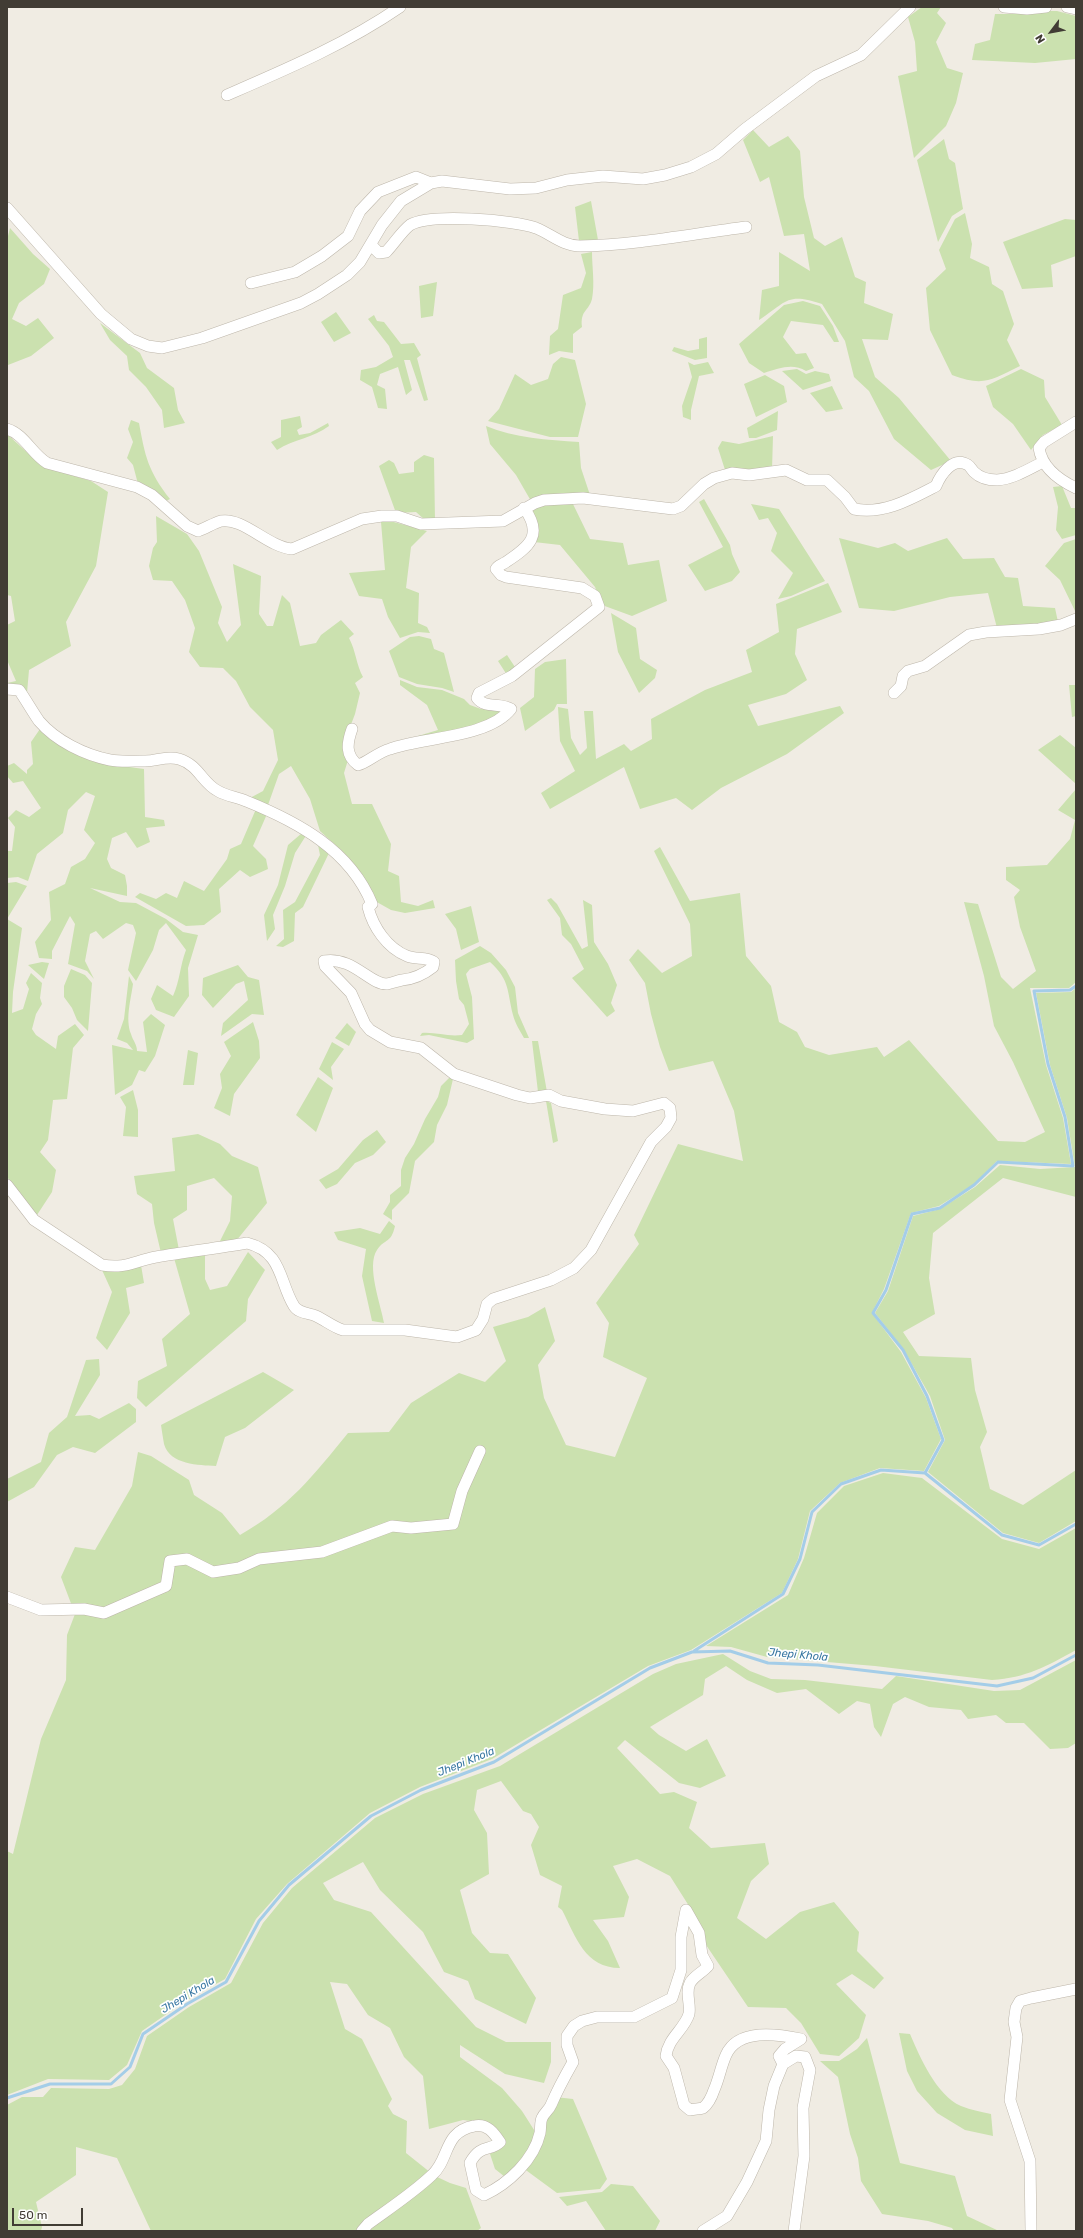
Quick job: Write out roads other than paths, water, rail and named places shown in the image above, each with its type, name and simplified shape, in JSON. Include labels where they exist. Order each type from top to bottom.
[{"type":"street","points":[[227,95],[329,50],[378,22],[400,7]]},
{"type":"street","points":[[7,208],[101,314],[131,338],[148,346],[162,348],[202,338],[301,303],[347,275],[360,262],[382,224],[401,201],[431,183],[442,181],[510,189],[536,188],[567,180],[603,176],[643,179],[665,175],[691,167],[716,154],[745,129],[816,76],[861,55],[910,7]]},
{"type":"street","points":[[1004,7],[1027,9],[1046,7]]},
{"type":"street","points":[[1067,7],[1076,9]]},
{"type":"street","points":[[251,283],[295,272],[338,245],[348,236],[365,204],[378,192],[416,177],[431,183]]},
{"type":"street","points":[[371,245],[379,252],[386,252],[410,226],[437,218],[464,218],[521,224],[536,228],[564,243],[578,246],[653,242],[680,236],[746,227]]},
{"type":"street","points":[[1076,422],[1044,442],[1039,448],[1043,462],[1060,479],[1076,488]]},
{"type":"street","points":[[7,429],[20,437],[39,458],[47,463],[137,487],[152,495],[187,526],[198,531],[222,521],[235,523],[283,548],[292,549],[362,519],[397,516],[421,524],[504,521],[524,508],[544,500],[583,498],[673,509],[681,506],[704,484],[714,478],[732,473],[755,474],[786,470],[807,480],[827,480],[845,497],[854,509],[868,512],[900,504],[936,486],[940,477],[948,468],[957,463],[968,464],[983,479],[997,480],[1020,474],[1043,462]]},
{"type":"street","points":[[352,729],[347,745],[352,761],[358,765],[365,764],[375,755],[398,746],[443,738],[478,729],[508,714],[511,709],[504,704],[487,705],[480,702],[477,698],[479,693],[512,676],[599,607],[594,596],[582,588],[506,576],[497,572],[496,569],[498,566],[517,554],[533,537],[535,529],[530,516],[524,508]]},
{"type":"street","points":[[894,693],[901,686],[903,676],[908,671],[925,666],[970,636],[986,632],[1039,629],[1061,625],[1076,619]]},
{"type":"street","points":[[7,689],[19,690],[39,720],[50,731],[88,754],[111,760],[148,762],[169,757],[181,760],[194,767],[211,787],[218,792],[245,800],[294,822],[333,850],[360,882],[369,896],[372,904],[368,907],[370,915],[390,945],[408,956],[429,959],[434,962],[433,967],[414,979],[386,984],[378,982],[356,967],[332,959],[324,961],[325,966],[351,993],[365,1024],[381,1038],[400,1045],[421,1048],[454,1074],[517,1095],[530,1098],[549,1095],[575,1104],[633,1111],[664,1103],[670,1108],[671,1118],[666,1127],[651,1142],[591,1250],[574,1268],[551,1280],[492,1299],[487,1304],[483,1319],[476,1330],[457,1337],[405,1330],[343,1330],[334,1327],[325,1320],[294,1307],[282,1274],[274,1262],[257,1245],[247,1243],[153,1258],[132,1265],[114,1267],[102,1265],[34,1220],[7,1185]]},
{"type":"street","points":[[7,1597],[41,1610],[84,1609],[104,1613],[166,1586],[170,1561],[187,1559],[213,1572],[239,1568],[259,1560],[322,1552],[392,1526],[411,1528],[453,1524],[462,1491],[480,1451]]},
{"type":"street","points":[[362,2231],[368,2224],[434,2174],[451,2140],[460,2131],[469,2127],[477,2125],[488,2128],[494,2133],[500,2142],[496,2146],[479,2151],[470,2163],[476,2190],[484,2196],[512,2176],[532,2153],[540,2134],[542,2118],[551,2106],[553,2097],[573,2062],[567,2045],[567,2036],[574,2026],[582,2021],[597,2017],[634,2017],[672,1998],[680,1970],[681,1937],[686,1910],[699,1933],[702,1955],[708,1966],[690,1983],[688,1999],[689,2012],[685,2025],[677,2031],[667,2047],[666,2056],[674,2068],[684,2105],[690,2110],[702,2108],[711,2098],[726,2054],[736,2042],[765,2035],[801,2039],[785,2049],[779,2056],[783,2064]]},
{"type":"street","points":[[1032,2231],[1030,2160],[1010,2100],[1017,2037],[1014,2022],[1016,2008],[1020,2001],[1076,1989]]},
{"type":"street","points":[[703,2231],[727,2216],[747,2182],[766,2141],[769,2110],[774,2086],[783,2064],[796,2056],[805,2057],[810,2070],[803,2108],[804,2156],[801,2192],[794,2231]]},
{"type":"waterway","points":[[925,1473],[943,1440],[927,1396],[903,1350],[873,1313],[886,1290],[912,1214],[940,1208],[974,1185],[998,1162],[1073,1166],[1065,1117],[1048,1064],[1034,991],[1070,990],[1076,986]]},
{"type":"waterway","points":[[694,1651],[783,1594],[800,1559],[812,1512],[841,1484],[881,1470],[925,1473],[1002,1535],[1039,1545],[1076,1524]]},
{"type":"waterway","name":"Jhepi Khola","points":[[7,2098],[50,2084],[111,2084],[130,2067],[143,2034],[187,2004],[226,1982],[259,1921],[289,1885],[371,1816],[421,1790],[494,1762],[650,1668],[692,1652],[730,1651],[768,1663],[818,1665],[997,1686],[1033,1678],[1076,1655]]}]
